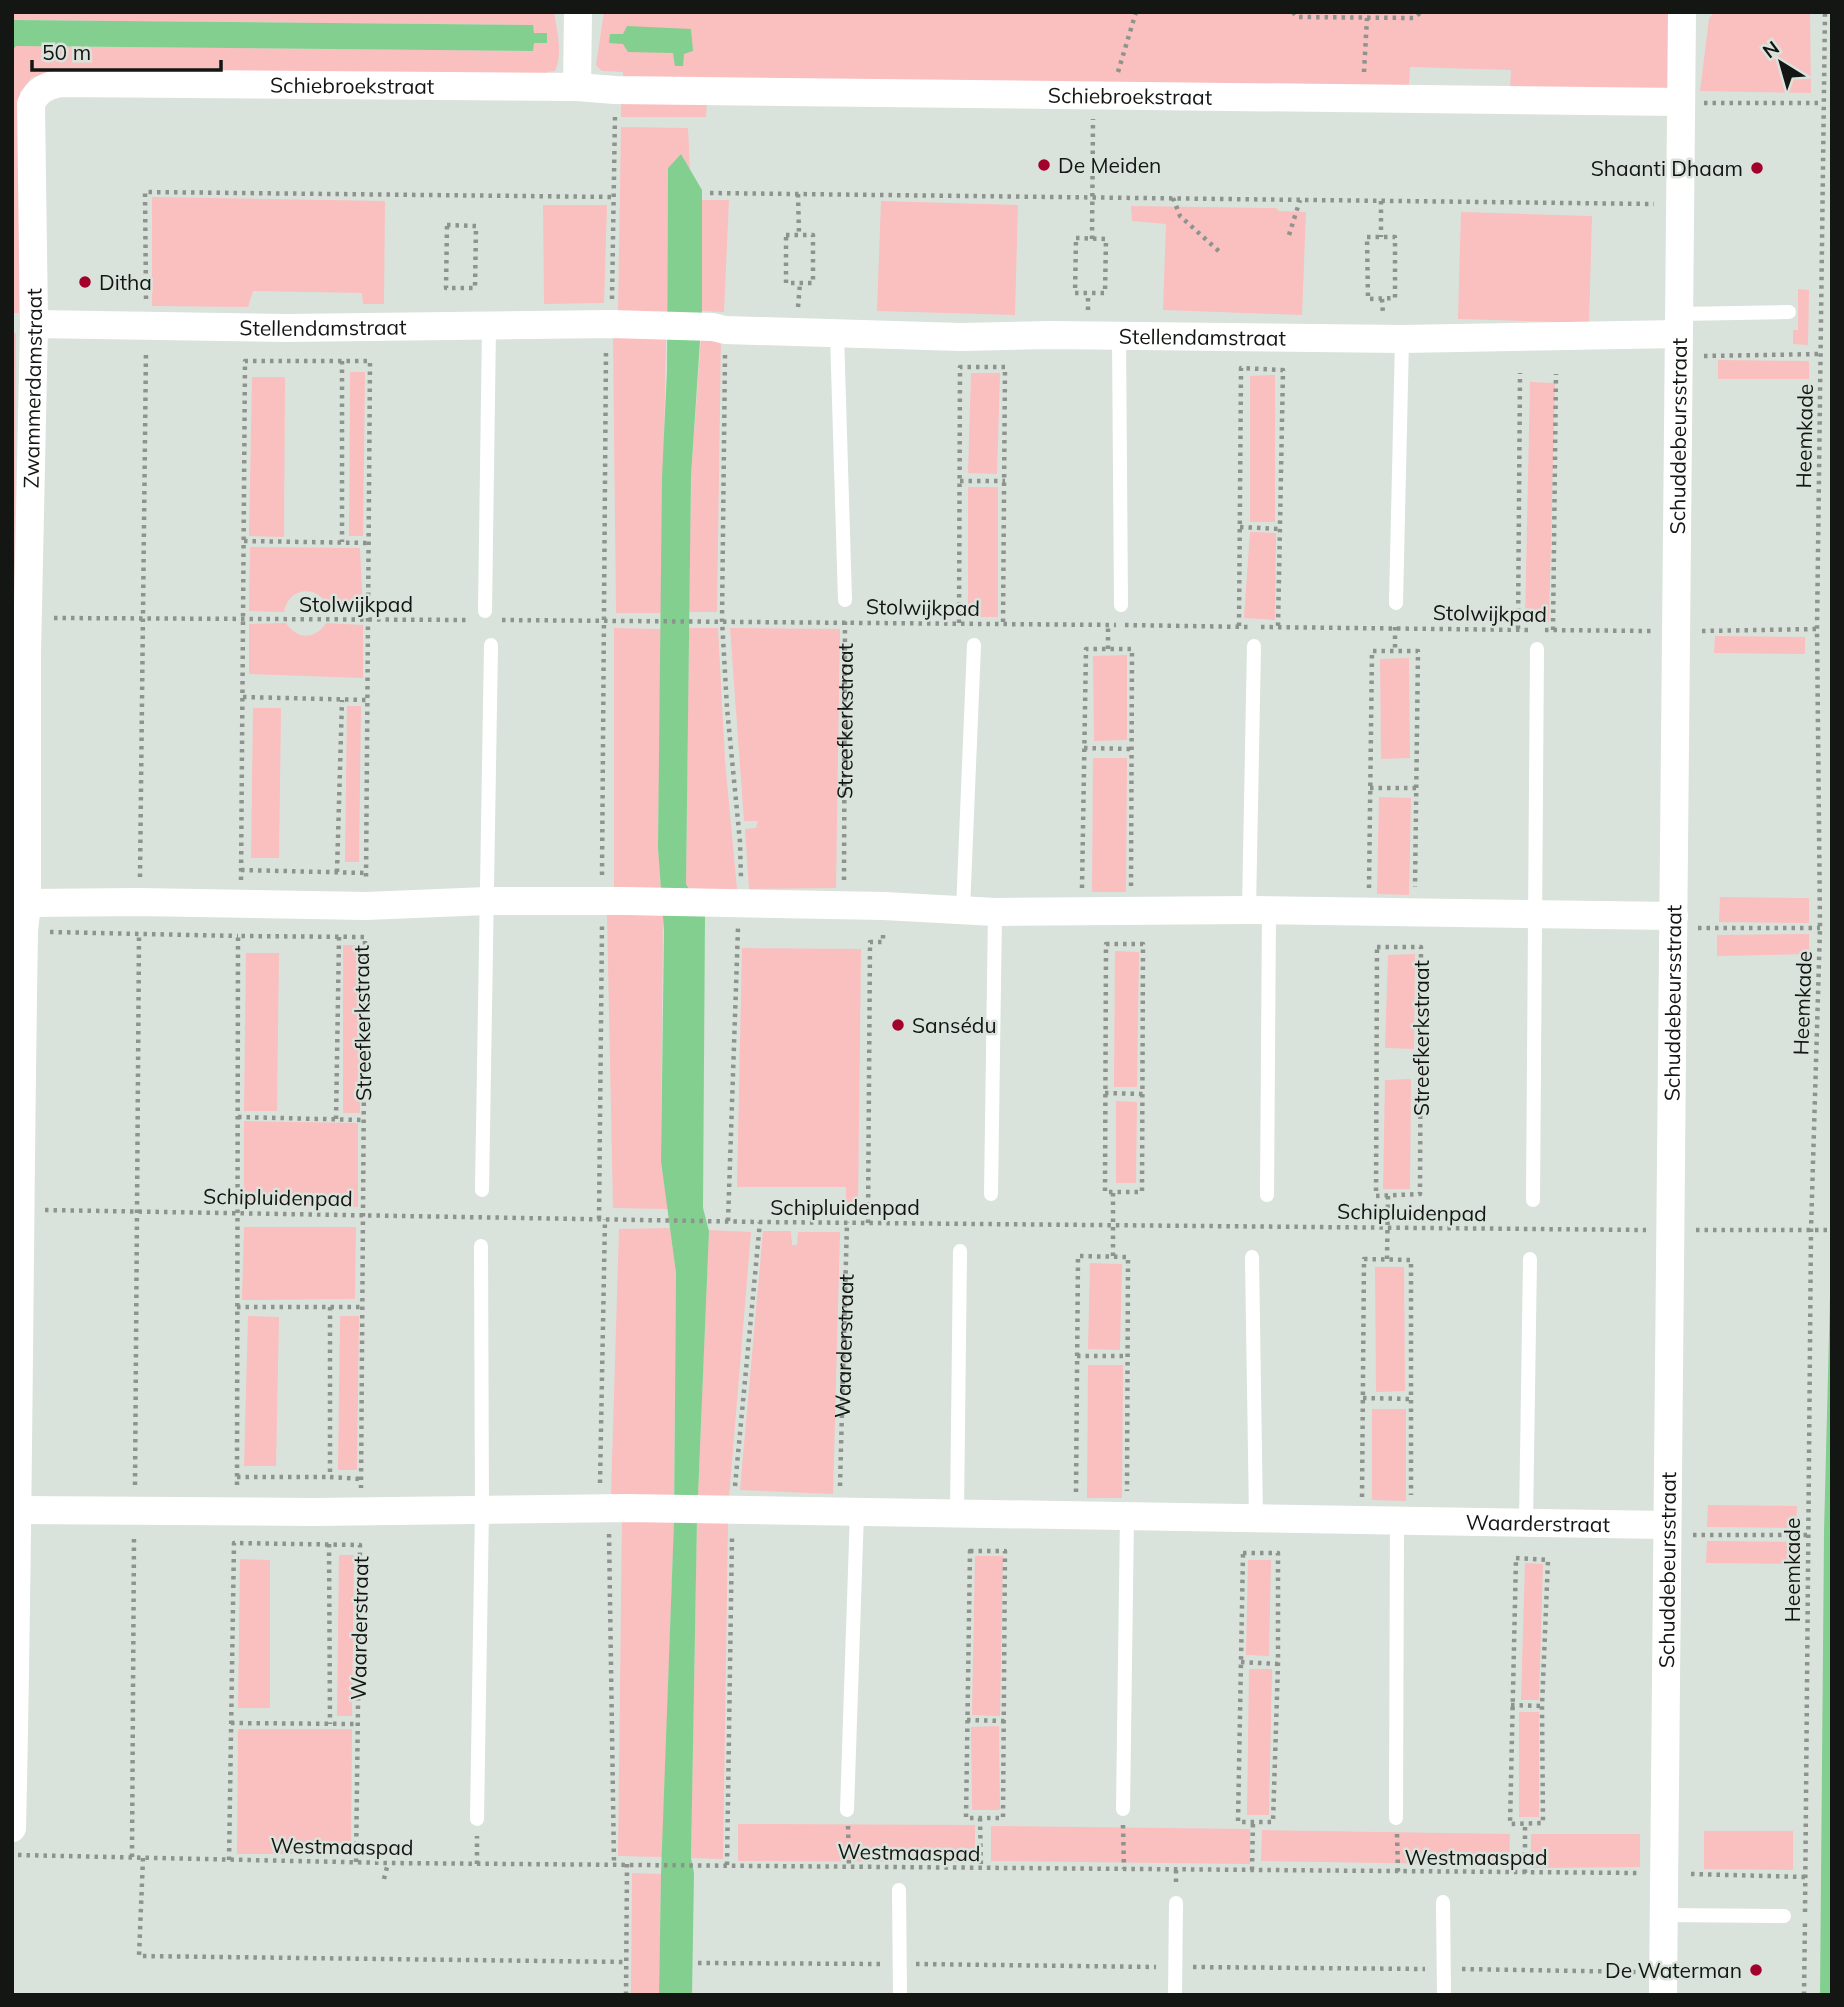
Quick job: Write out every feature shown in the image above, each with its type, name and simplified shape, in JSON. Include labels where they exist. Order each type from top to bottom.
[{"type":"street","points":[[577,87],[578,12]]},
{"type":"street","name":"Schuddebeursstraat","points":[[1663,1995],[1682,12]]},
{"type":"street","name":"Schiebroekstraat","points":[[45,87],[61,83],[577,87],[615,90],[1681,103]]},
{"type":"street","name":"Zwammerdamstraat","points":[[12,1828],[19,1510],[20,1209],[24,931],[27,903],[28,617],[34,324],[31,104],[35,94],[45,87]]},
{"type":"street","name":"Stellendamstraat","points":[[34,324],[489,327],[616,324],[961,337],[1119,335],[1402,339],[1679,335]]},
{"type":"street","points":[[27,903],[366,906],[487,901],[614,901],[884,906],[995,912],[1259,911],[1536,915],[1673,922]]},
{"type":"street","name":"Waarderstraat","points":[[19,1510],[314,1512],[612,1508],[728,1500],[848,1511],[1666,1525]]},
{"type":"lane","points":[[1679,335],[1789,312]]},
{"type":"lane","points":[[483,617],[489,327]]},
{"type":"lane","points":[[837,334],[845,600]]},
{"type":"lane","points":[[1119,335],[1121,605]]},
{"type":"lane","points":[[1396,603],[1402,339]]},
{"type":"lane","points":[[482,1190],[491,645]]},
{"type":"lane","points":[[963,911],[975,645]]},
{"type":"lane","points":[[1254,646],[1267,1195]]},
{"type":"lane","points":[[1533,1200],[1537,649]]},
{"type":"lane","points":[[991,1194],[995,912]]},
{"type":"lane","points":[[477,1819],[482,1509],[481,1246]]},
{"type":"lane","points":[[957,1513],[960,1251]]},
{"type":"lane","points":[[1252,1257],[1256,1518]]},
{"type":"lane","points":[[1526,1523],[1530,1259]]},
{"type":"lane","points":[[847,1810],[848,1511]]},
{"type":"lane","points":[[1123,1809],[1127,1516]]},
{"type":"lane","points":[[1396,1818],[1404,1521]]},
{"type":"lane","points":[[899,1890],[900,1995]]},
{"type":"lane","points":[[1443,1902],[1444,1995]]},
{"type":"lane","points":[[1175,1995],[1176,1903]]},
{"type":"lane","points":[[1664,1915],[1784,1916]]},
{"type":"path","points":[[1092,239],[1102,94],[1136,12]]},
{"type":"path","points":[[1293,12],[1297,17],[1367,18],[1414,18],[1421,12]]},
{"type":"path","name":"Heemkade","points":[[1804,1995],[1811,1230],[1820,928],[1817,629],[1825,12]]},
{"type":"path","points":[[1362,98],[1367,18]]},
{"type":"path","points":[[614,1865],[612,1508],[602,1219],[614,901],[604,620],[606,344],[616,324],[615,90]]},
{"type":"path","points":[[1681,103],[1822,103]]},
{"type":"path","points":[[139,902],[146,326],[145,192],[615,197]]},
{"type":"path","points":[[710,193],[1681,204]]},
{"type":"path","points":[[798,194],[799,235]]},
{"type":"path","points":[[1172,198],[1180,216],[1222,254]]},
{"type":"path","points":[[1289,235],[1300,200]]},
{"type":"path","points":[[1381,201],[1381,237]]},
{"type":"path","points":[[447,225],[476,226],[475,288],[446,288],[447,225]]},
{"type":"path","points":[[786,235],[799,235],[813,235],[813,283],[786,283],[786,235]]},
{"type":"path","points":[[1367,237],[1381,237],[1395,237],[1395,298],[1368,299],[1367,237]]},
{"type":"path","points":[[1076,238],[1092,239],[1106,239],[1105,293],[1075,293],[1076,238]]},
{"type":"path","points":[[719,328],[722,620],[741,870]]},
{"type":"path","points":[[1679,335],[1821,354]]},
{"type":"path","name":"Stellendamstraat","points":[[243,620],[245,361],[370,361],[368,620]]},
{"type":"path","points":[[342,361],[342,542]]},
{"type":"path","points":[[959,623],[960,367],[1005,367],[1003,624]]},
{"type":"path","name":"Stellendamstraat","points":[[1239,626],[1241,368],[1283,370],[1278,627]]},
{"type":"path","points":[[1518,629],[1520,373]]},
{"type":"path","points":[[1553,630],[1556,374]]},
{"type":"path","points":[[960,481],[1004,481]]},
{"type":"path","points":[[1240,527],[1280,529]]},
{"type":"path","points":[[244,541],[368,543]]},
{"type":"path","name":"Stolwijkpad","points":[[28,617],[143,620],[483,617],[1553,630],[1817,629]]},
{"type":"path","points":[[241,905],[243,620]]},
{"type":"path","points":[[366,906],[368,620]]},
{"type":"path","name":"Streefkerkstraat","points":[[844,905],[845,622]]},
{"type":"path","points":[[1108,625],[1108,649]]},
{"type":"path","points":[[1395,628],[1395,651]]},
{"type":"path","points":[[1082,911],[1086,649],[1132,649],[1131,912]]},
{"type":"path","points":[[1369,912],[1372,651],[1418,651],[1414,913]]},
{"type":"path","points":[[243,697],[367,700]]},
{"type":"path","points":[[337,872],[342,699]]},
{"type":"path","points":[[1084,748],[1132,749]]},
{"type":"path","points":[[1370,788],[1416,788]]},
{"type":"path","points":[[241,870],[366,873]]},
{"type":"path","points":[[728,1221],[732,904]]},
{"type":"path","points":[[868,1223],[870,942],[883,942],[884,906]]},
{"type":"path","points":[[1673,922],[1820,928]]},
{"type":"path","name":"Streefkerkstraat","points":[[24,931],[365,937],[363,1215]]},
{"type":"path","points":[[132,1857],[139,935]]},
{"type":"path","points":[[237,1511],[238,936]]},
{"type":"path","points":[[336,1119],[339,937]]},
{"type":"path","points":[[1106,944],[1143,944],[1142,1192],[1105,1192],[1105,1093],[1106,944]]},
{"type":"path","name":"Streefkerkstraat","points":[[1377,947],[1421,947],[1420,1194],[1388,1196],[1376,1196],[1377,947]]},
{"type":"path","points":[[1105,1093],[1143,1094]]},
{"type":"path","name":"Streefkerkstraat","points":[[238,1117],[363,1119]]},
{"type":"path","points":[[481,1246],[482,1190]]},
{"type":"path","points":[[1113,1192],[1113,1256]]},
{"type":"path","name":"Streefkerkstraat","points":[[1388,1196],[1388,1227]]},
{"type":"path","points":[[1530,1259],[1533,1200]]},
{"type":"path","name":"Schipluidenpad","points":[[20,1209],[760,1222],[1832,1230]]},
{"type":"path","points":[[361,1510],[363,1215]]},
{"type":"path","points":[[727,1865],[728,1500],[760,1222]]},
{"type":"path","name":"Waarderstraat","points":[[847,1222],[848,1511]]},
{"type":"path","points":[[1387,1259],[1388,1227]]},
{"type":"path","points":[[1075,1515],[1078,1256],[1113,1256],[1128,1257],[1127,1516]]},
{"type":"path","points":[[1362,1520],[1364,1259],[1387,1259],[1411,1260],[1411,1399],[1404,1521]]},
{"type":"path","points":[[237,1307],[362,1307]]},
{"type":"path","points":[[330,1307],[330,1477]]},
{"type":"path","points":[[1077,1356],[1128,1356]]},
{"type":"path","points":[[1363,1398],[1411,1399]]},
{"type":"path","points":[[237,1477],[361,1479]]},
{"type":"path","points":[[1666,1525],[1686,1535],[1808,1535]]},
{"type":"path","name":"Waarderstraat","points":[[229,1860],[234,1543],[329,1544],[360,1545],[356,1863]]},
{"type":"path","points":[[329,1544],[330,1724]]},
{"type":"path","points":[[970,1551],[1005,1551],[1005,1721],[1003,1818],[965,1818],[970,1551]]},
{"type":"path","points":[[1243,1553],[1278,1553],[1278,1664],[1273,1822],[1238,1822],[1243,1553]]},
{"type":"path","name":"Waarderstraat","points":[[1516,1559],[1548,1560],[1542,1706],[1543,1823],[1510,1824],[1516,1559]]},
{"type":"path","points":[[1241,1662],[1278,1664]]},
{"type":"path","points":[[1511,1706],[1542,1706]]},
{"type":"path","points":[[967,1720],[1005,1721]]},
{"type":"path","name":"Waarderstraat","points":[[231,1723],[357,1724]]},
{"type":"path","points":[[1123,1809],[1124,1870]]},
{"type":"path","points":[[847,1810],[849,1867]]},
{"type":"path","points":[[980,1818],[981,1869]]},
{"type":"path","points":[[1396,1818],[1398,1872]]},
{"type":"path","points":[[477,1819],[477,1864]]},
{"type":"path","points":[[1252,1870],[1253,1822]]},
{"type":"path","points":[[1525,1824],[1525,1873]]},
{"type":"path","name":"Westmaaspad","points":[[12,1855],[356,1863],[1805,1877]]},
{"type":"path","points":[[143,1858],[139,1956],[626,1962]]},
{"type":"path","points":[[384,1879],[388,1863]]},
{"type":"path","points":[[626,1995],[627,1864]]},
{"type":"shaded area","points":[[12,12],[554,12],[559,57],[555,71],[547,72],[546,80],[32,77],[20,92],[19,313],[12,313],[12,51],[16,46],[533,51],[532,25],[12,20]]},
{"type":"shaded area","points":[[604,12],[1667,12],[1673,19],[1670,92],[1510,88],[1511,70],[1410,67],[1409,85],[623,78],[623,72],[602,71],[596,65]]},
{"type":"shaded area","points":[[1714,12],[1810,12],[1811,93],[1700,91],[1709,19]]},
{"type":"shaded area","points":[[12,20],[533,25],[534,33],[547,33],[547,43],[534,43],[533,51],[16,46],[12,51]]},
{"type":"shaded area","points":[[627,26],[691,29],[693,51],[684,54],[683,66],[675,66],[673,53],[628,52],[623,44],[609,43],[610,34],[623,34]]},
{"type":"shaded area","points":[[621,101],[707,101],[706,117],[621,117]]},
{"type":"shaded area","points":[[621,127],[688,128],[690,170],[681,154],[668,168],[667,312],[618,312]]},
{"type":"shaded area","points":[[681,154],[702,190],[702,311],[691,476],[686,884],[705,915],[703,1208],[709,1231],[697,1520],[691,1858],[694,1873],[692,1995],[659,1995],[674,1521],[676,1273],[661,1161],[664,931],[658,848],[662,477],[667,371],[668,168]]},
{"type":"shaded area","points":[[152,197],[385,201],[384,304],[363,304],[362,293],[253,291],[248,307],[152,306]]},
{"type":"shaded area","points":[[702,200],[729,200],[724,312],[702,311]]},
{"type":"shaded area","points":[[881,201],[1018,205],[1015,315],[877,311]]},
{"type":"shaded area","points":[[543,205],[607,205],[604,303],[544,304]]},
{"type":"shaded area","points":[[1131,206],[1276,208],[1279,211],[1306,212],[1302,315],[1163,310],[1166,224],[1132,221]]},
{"type":"shaded area","points":[[1461,212],[1592,216],[1589,323],[1458,319]]},
{"type":"shaded area","points":[[1798,289],[1809,290],[1808,345],[1793,344],[1793,330],[1798,330]]},
{"type":"shaded area","points":[[12,332],[16,333],[12,635]]},
{"type":"shaded area","points":[[613,336],[666,339],[661,613],[616,613]]},
{"type":"shaded area","points":[[721,337],[717,612],[689,612],[691,476],[701,338]]},
{"type":"shaded area","points":[[1718,360],[1809,361],[1809,379],[1718,379]]},
{"type":"shaded area","points":[[350,372],[365,372],[363,536],[349,536]]},
{"type":"shaded area","points":[[971,373],[1000,373],[997,474],[968,473]]},
{"type":"shaded area","points":[[1275,375],[1275,522],[1250,522],[1250,376]]},
{"type":"shaded area","points":[[252,377],[285,377],[284,537],[249,536]]},
{"type":"shaded area","points":[[1530,382],[1555,383],[1549,622],[1525,621]]},
{"type":"shaded area","points":[[968,487],[998,487],[998,617],[968,617]]},
{"type":"shaded area","points":[[1250,532],[1276,533],[1275,620],[1244,618]]},
{"type":"shaded area","points":[[250,547],[360,548],[363,612],[329,612],[321,597],[306,591],[292,596],[284,612],[249,611]]},
{"type":"shaded area","points":[[286,623],[295,633],[306,636],[317,633],[326,623],[363,625],[363,678],[249,674],[249,624]]},
{"type":"shaded area","points":[[614,628],[661,629],[658,848],[661,889],[614,889]]},
{"type":"shaded area","points":[[689,628],[718,628],[725,761],[737,889],[691,892],[686,884]]},
{"type":"shaded area","points":[[730,628],[840,629],[836,888],[749,889],[745,829],[756,828],[758,821],[744,821]]},
{"type":"shaded area","points":[[1715,636],[1805,637],[1805,654],[1714,653]]},
{"type":"shaded area","points":[[1127,655],[1127,740],[1094,741],[1093,656]]},
{"type":"shaded area","points":[[1409,658],[1410,758],[1381,759],[1380,659]]},
{"type":"shaded area","points":[[347,706],[361,706],[359,862],[345,862]]},
{"type":"shaded area","points":[[253,708],[281,708],[279,858],[251,858]]},
{"type":"shaded area","points":[[1832,729],[1832,1995],[1820,1995],[1824,1532],[1831,1256]]},
{"type":"shaded area","points":[[1093,758],[1127,758],[1126,892],[1092,892]]},
{"type":"shaded area","points":[[1379,797],[1411,798],[1409,895],[1377,894]]},
{"type":"shaded area","points":[[1720,897],[1809,898],[1809,923],[1719,922]]},
{"type":"shaded area","points":[[607,914],[663,916],[661,1161],[668,1209],[613,1208]]},
{"type":"shaded area","points":[[1809,934],[1809,954],[1717,956],[1717,935]]},
{"type":"shaded area","points":[[343,945],[361,945],[360,1113],[343,1113]]},
{"type":"shaded area","points":[[742,948],[861,949],[858,1206],[846,1206],[846,1187],[737,1187]]},
{"type":"shaded area","points":[[1115,951],[1139,952],[1137,1087],[1114,1087]]},
{"type":"shaded area","points":[[246,953],[279,953],[277,1111],[244,1111]]},
{"type":"shaded area","points":[[1415,954],[1414,1049],[1385,1048],[1388,955]]},
{"type":"shaded area","points":[[1411,1079],[1410,1189],[1383,1189],[1385,1080]]},
{"type":"shaded area","points":[[1116,1101],[1137,1102],[1136,1183],[1116,1183]]},
{"type":"shaded area","points":[[244,1121],[358,1123],[358,1207],[244,1206]]},
{"type":"shaded area","points":[[244,1227],[356,1227],[355,1299],[242,1300]]},
{"type":"shaded area","points":[[670,1228],[676,1273],[674,1495],[611,1495],[619,1229]]},
{"type":"shaded area","points":[[709,1230],[751,1232],[729,1498],[698,1496]]},
{"type":"shaded area","points":[[763,1231],[791,1231],[792,1245],[797,1245],[798,1232],[840,1232],[833,1494],[740,1490]]},
{"type":"shaded area","points":[[1090,1263],[1122,1264],[1120,1350],[1088,1349]]},
{"type":"shaded area","points":[[1375,1267],[1404,1267],[1405,1391],[1376,1392]]},
{"type":"shaded area","points":[[248,1316],[279,1317],[276,1466],[244,1466]]},
{"type":"shaded area","points":[[340,1316],[359,1316],[357,1470],[338,1470]]},
{"type":"shaded area","points":[[1088,1365],[1123,1365],[1122,1498],[1087,1498]]},
{"type":"shaded area","points":[[1372,1409],[1406,1409],[1406,1501],[1372,1500]]},
{"type":"shaded area","points":[[1708,1505],[1797,1506],[1796,1528],[1707,1527]]},
{"type":"shaded area","points":[[622,1520],[674,1521],[662,1857],[618,1856]]},
{"type":"shaded area","points":[[697,1520],[728,1523],[723,1859],[691,1858]]},
{"type":"shaded area","points":[[1707,1541],[1796,1542],[1796,1564],[1706,1563]]},
{"type":"shaded area","points":[[339,1555],[354,1555],[352,1716],[337,1716]]},
{"type":"shaded area","points":[[975,1556],[1003,1556],[1000,1716],[972,1715]]},
{"type":"shaded area","points":[[240,1559],[270,1560],[270,1708],[238,1708]]},
{"type":"shaded area","points":[[1248,1560],[1271,1560],[1269,1656],[1246,1655]]},
{"type":"shaded area","points":[[1525,1563],[1543,1564],[1539,1700],[1521,1700]]},
{"type":"shaded area","points":[[1249,1669],[1272,1669],[1269,1815],[1247,1815]]},
{"type":"shaded area","points":[[1519,1712],[1539,1712],[1539,1817],[1519,1817]]},
{"type":"shaded area","points":[[999,1726],[1000,1810],[972,1810],[971,1727]]},
{"type":"shaded area","points":[[238,1729],[352,1729],[351,1854],[237,1854]]},
{"type":"shaded area","points":[[738,1824],[975,1825],[975,1862],[738,1861]]},
{"type":"shaded area","points":[[991,1826],[1250,1829],[1250,1864],[991,1861]]},
{"type":"shaded area","points":[[1262,1830],[1510,1834],[1509,1865],[1261,1861]]},
{"type":"shaded area","points":[[1704,1831],[1793,1831],[1793,1870],[1704,1869]]},
{"type":"shaded area","points":[[1531,1834],[1640,1834],[1640,1867],[1531,1868]]},
{"type":"shaded area","points":[[632,1873],[661,1874],[659,1995],[631,1995]]},
{"type":"place","name":"De Meiden","points":[[1044,165]]},
{"type":"place","name":"Shaanti Dhaam","points":[[1757,168]]},
{"type":"place","name":"Ditha","points":[[85,282]]},
{"type":"place","name":"Sansédu","points":[[898,1025]]},
{"type":"place","name":"De Waterman","points":[[1756,1970]]}]
